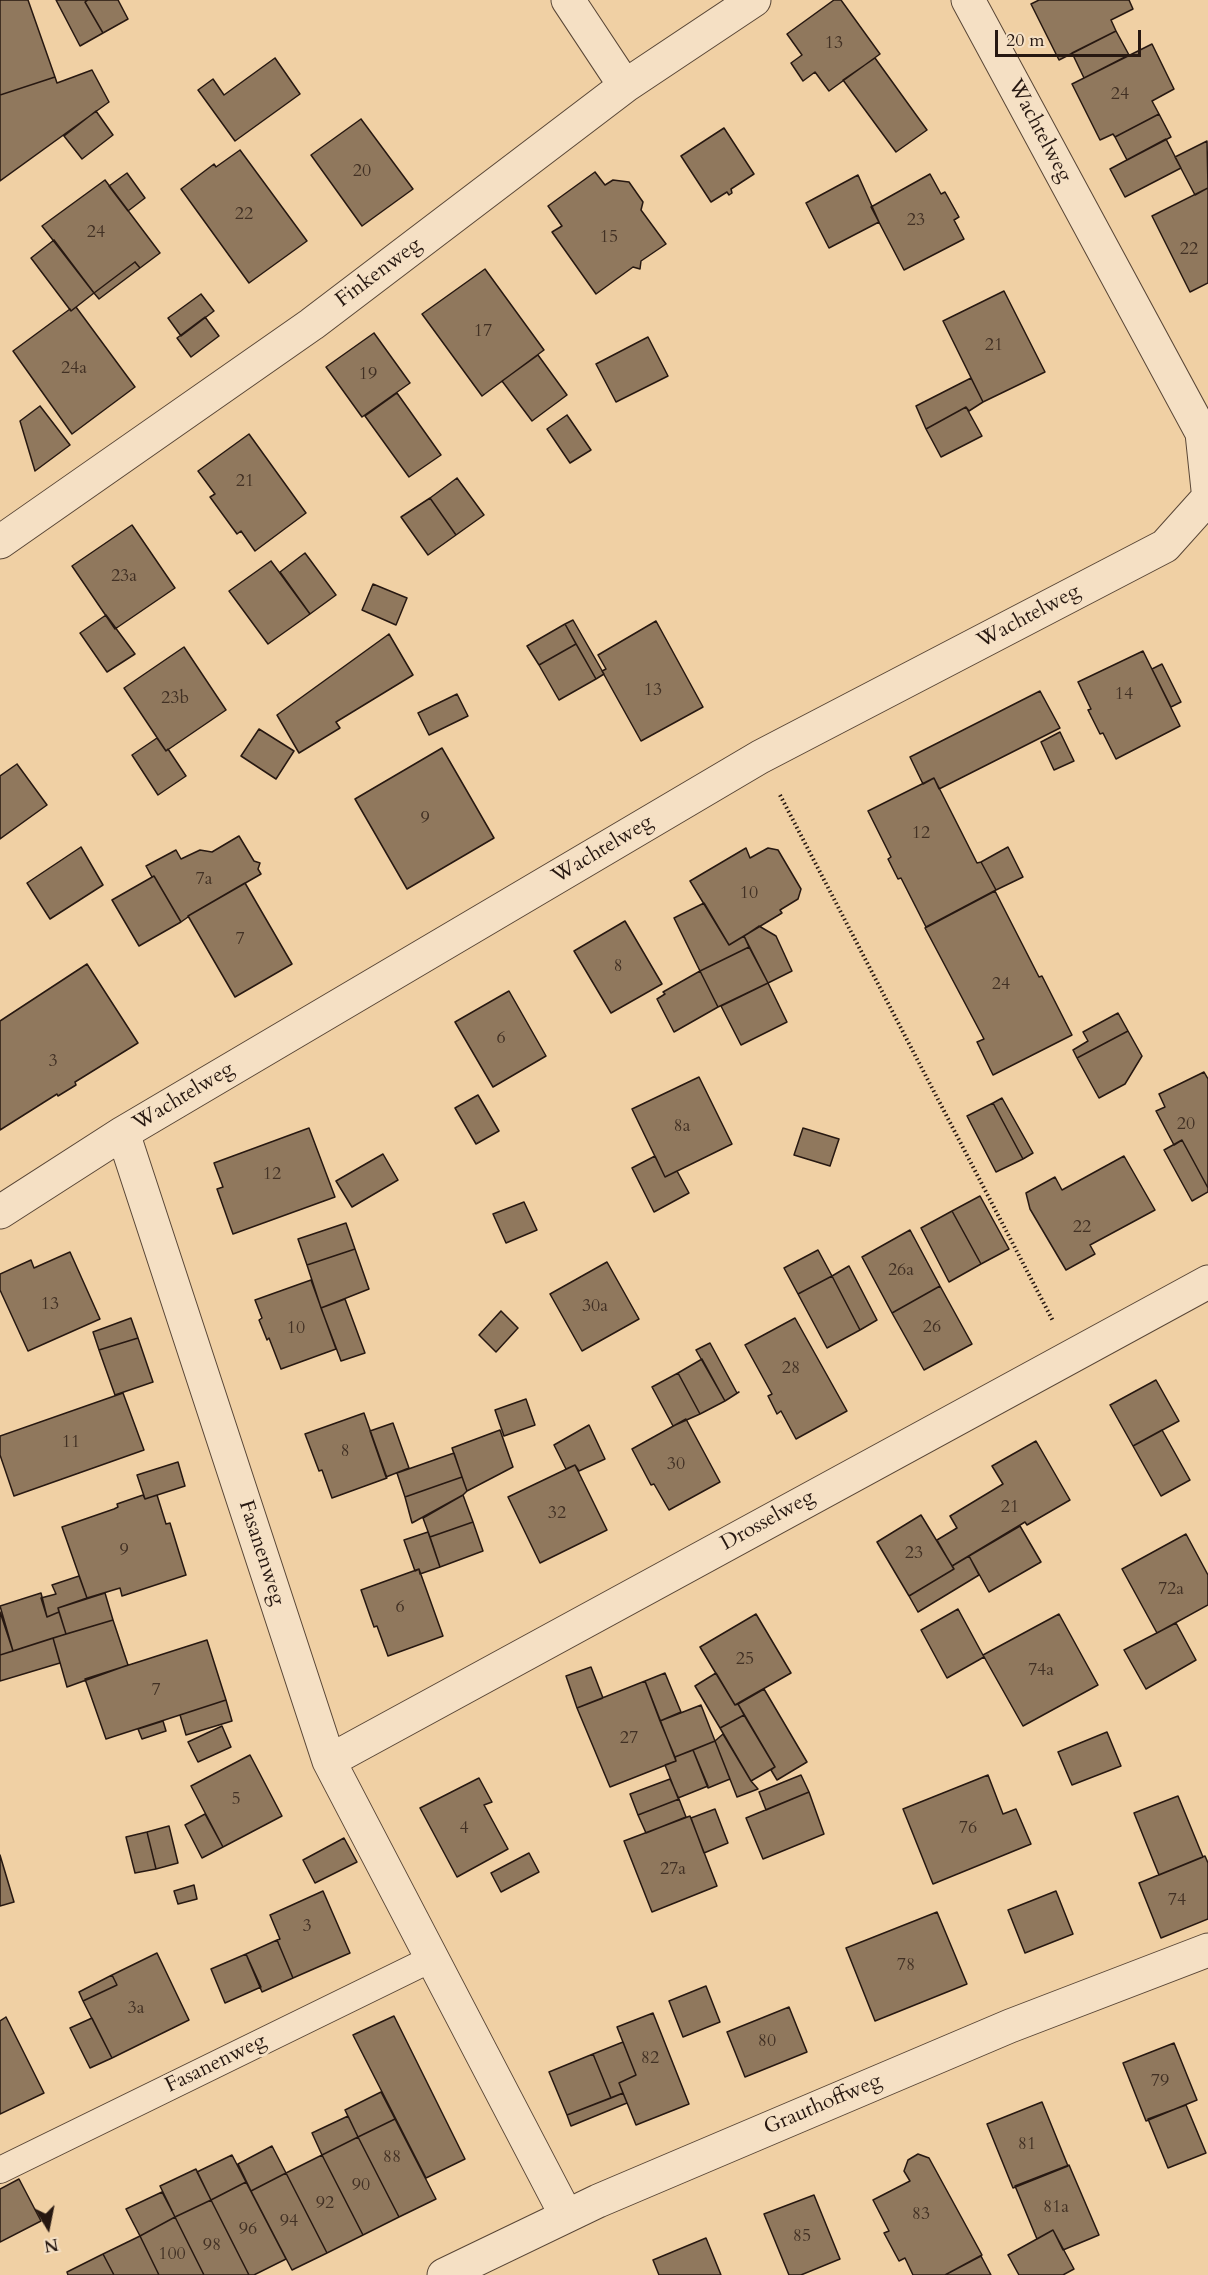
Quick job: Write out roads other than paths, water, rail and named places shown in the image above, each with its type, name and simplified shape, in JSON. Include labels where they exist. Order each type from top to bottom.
[{"type":"street","points":[[568,0],[625,86]]},
{"type":"street","name":"Finkenweg","points":[[0,542],[312,324],[625,86],[754,0]]},
{"type":"street","name":"Wachtelweg","points":[[968,0],[1202,433],[1208,490]]},
{"type":"street","name":"Wachtelweg","points":[[0,1212],[123,1133],[760,757],[1165,546],[1208,498]]},
{"type":"street","name":"Fasanenweg","points":[[123,1133],[329,1761],[566,2215]]},
{"type":"street","name":"Drosselweg","points":[[329,1761],[1208,1282]]},
{"type":"street","name":"Grauthoffweg","points":[[444,2275],[566,2215],[1010,2026],[1208,1950]]},
{"type":"lane","name":"Fasanenweg","points":[[0,2170],[432,1959]]}]
